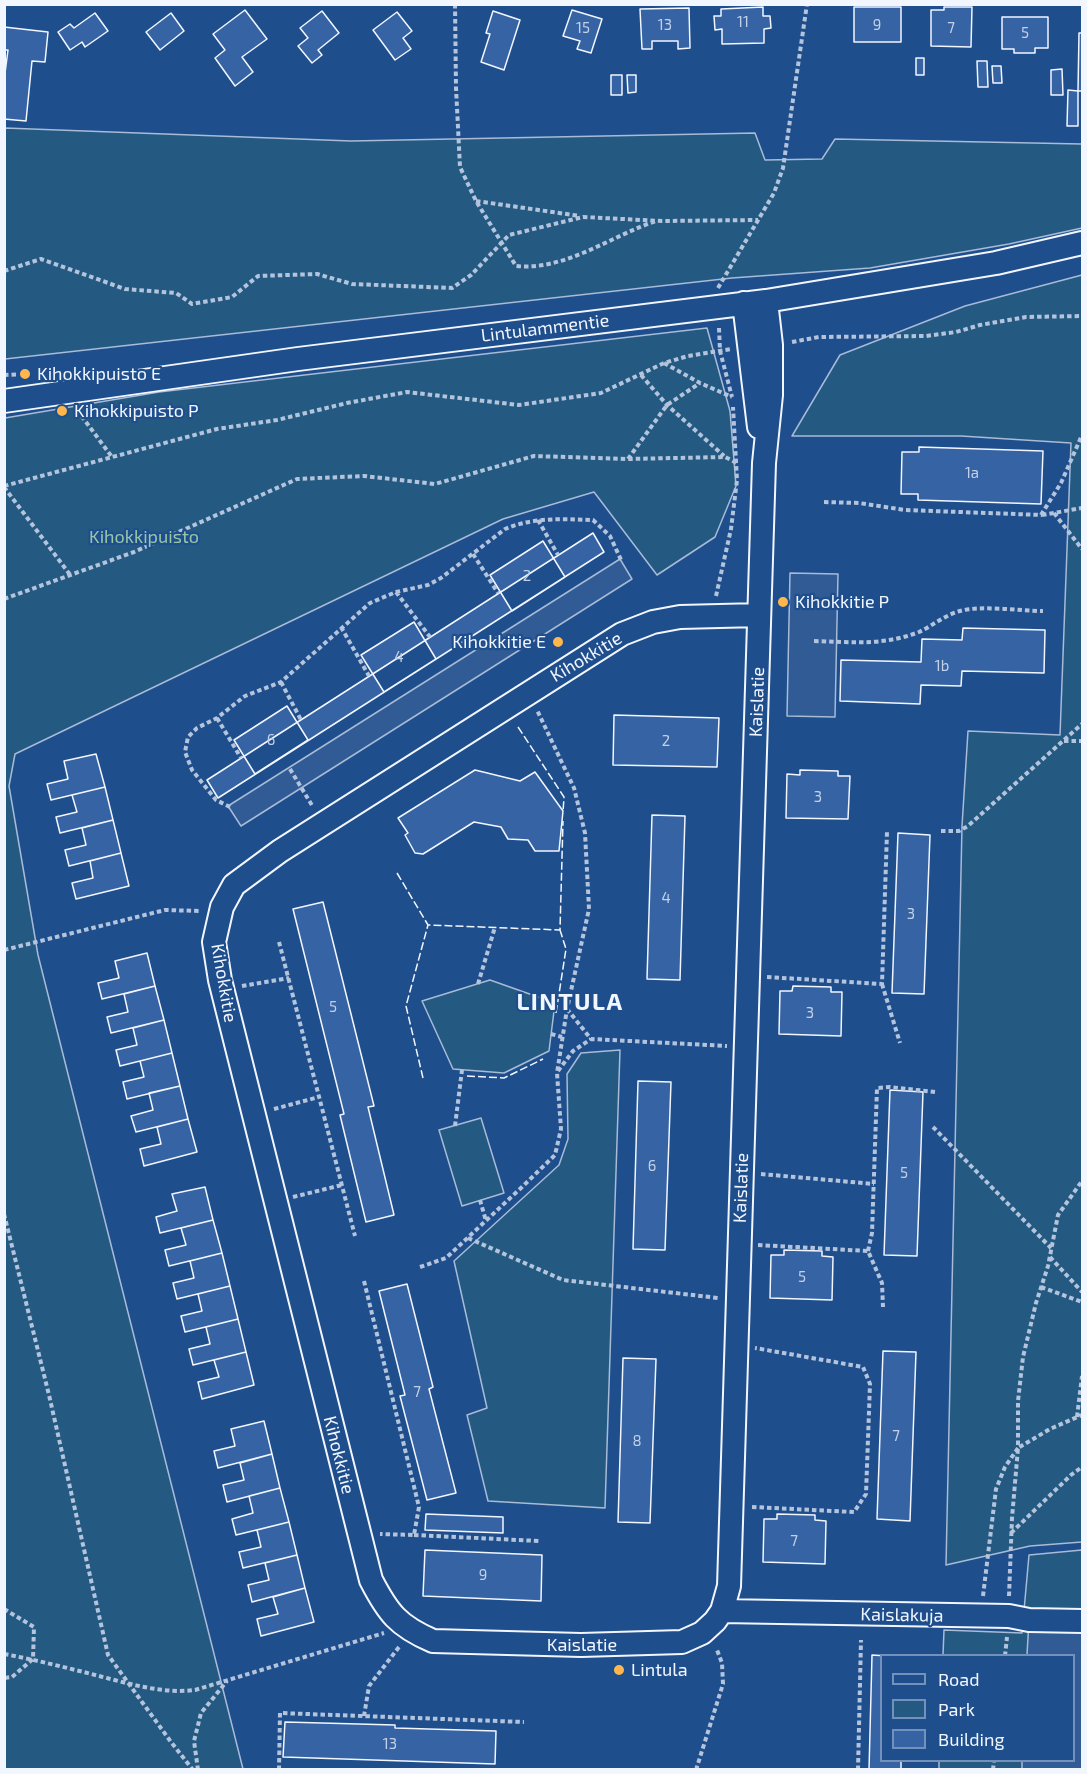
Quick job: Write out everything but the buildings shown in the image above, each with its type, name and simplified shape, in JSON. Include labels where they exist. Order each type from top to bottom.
[{"type":"street","name":"Lintulammentie","points":[[4,401],[286,360],[755,302],[996,263],[1083,243]]},
{"type":"street","name":"Kaislatie","points":[[433,1641],[570,1645],[682,1642],[702,1633],[715,1621],[722,1611],[729,1586],[764,463],[771,395],[771,345],[755,302]]},
{"type":"street","name":"Kaislatie","points":[[755,302],[764,463]]},
{"type":"street","name":"Kihokkitie","points":[[433,1641],[415,1633],[396,1619],[384,1605],[371,1580],[220,980],[214,942],[219,916],[234,885],[280,850],[622,634],[652,622],[680,617],[717,614],[759,615]]},
{"type":"street","name":"Kaislakuja","points":[[722,1611],[1009,1616],[1029,1620],[1083,1622]]},
{"type":"path","points":[[455,4],[460,167],[476,201],[516,266],[531,267],[584,253],[658,220]]},
{"type":"path","points":[[717,614],[716,594],[731,529],[737,464],[732,397],[720,351],[718,285],[774,193],[783,168],[807,4]]},
{"type":"path","points":[[476,201],[584,217],[758,220]]},
{"type":"path","points":[[4,271],[41,260],[125,289],[176,293],[192,304],[232,297],[258,276],[317,274],[352,284],[452,288],[471,275],[509,234],[584,217]]},
{"type":"path","points":[[771,345],[819,337],[926,336],[1026,317],[1083,316]]},
{"type":"path","points":[[71,576],[4,487],[217,429],[277,420],[347,403],[407,392],[519,405],[601,393],[664,363],[688,356],[720,351]]},
{"type":"path","points":[[664,363],[732,397]]},
{"type":"path","points":[[4,375],[25,374]]},
{"type":"path","points":[[641,375],[667,405],[725,457],[737,464]]},
{"type":"path","points":[[627,459],[667,405],[700,383]]},
{"type":"path","points":[[69,410],[76,408],[112,458]]},
{"type":"path","points":[[1042,515],[1061,483],[1083,435]]},
{"type":"path","points":[[4,599],[134,552],[297,478],[364,476],[435,484],[534,456],[627,459],[725,457]]},
{"type":"path","points":[[824,502],[859,503],[905,510],[1042,515],[1083,508]]},
{"type":"path","points":[[1054,513],[1083,549]]},
{"type":"path","points":[[230,807],[216,800],[192,770],[185,752],[188,737],[197,728],[217,718],[245,696],[281,682],[370,603],[396,592],[428,585],[441,578],[505,529],[548,518],[593,520],[610,536],[622,562]]},
{"type":"path","points":[[538,520],[558,555]]},
{"type":"path","points":[[473,554],[498,593]]},
{"type":"path","points":[[396,592],[429,637]]},
{"type":"path","points":[[814,641],[874,643],[894,641],[920,631],[958,611],[973,609],[1043,611]]},
{"type":"path","points":[[341,627],[369,676]]},
{"type":"path","points":[[281,682],[301,720]]},
{"type":"path","points":[[420,1267],[446,1258],[555,1155],[561,1129],[557,1073],[567,1009],[589,909],[585,833],[574,788],[535,706]]},
{"type":"path","points":[[217,718],[242,758]]},
{"type":"path","points":[[941,831],[958,831],[968,826],[1083,724]]},
{"type":"path","points":[[1064,741],[1083,741]]},
{"type":"path","points":[[290,769],[315,810]]},
{"type":"path","points":[[887,832],[882,984],[900,1043]]},
{"type":"path","points":[[4,950],[165,910],[199,911]]},
{"type":"path","points":[[477,984],[495,927]]},
{"type":"path","points":[[279,942],[355,1236]]},
{"type":"path","points":[[763,977],[882,984]]},
{"type":"path","points":[[238,987],[289,978]]},
{"type":"path","points":[[567,1009],[591,1039]]},
{"type":"path","points":[[551,1034],[562,1037]]},
{"type":"path","points":[[557,1073],[573,1051],[591,1039],[746,1047]]},
{"type":"path","points":[[455,1126],[462,1070]]},
{"type":"path","points":[[884,1307],[882,1283],[868,1251],[872,1233],[877,1088],[934,1092]]},
{"type":"path","points":[[269,1110],[319,1097]]},
{"type":"path","points":[[933,1127],[1051,1248]]},
{"type":"path","points":[[758,1174],[874,1184]]},
{"type":"path","points":[[1009,1616],[1011,1533],[1018,1448],[1018,1401],[1023,1357],[1050,1257],[1058,1215],[1083,1181]]},
{"type":"path","points":[[291,1197],[342,1185]]},
{"type":"path","points":[[480,1200],[486,1221]]},
{"type":"path","points":[[4,1215],[49,1395],[108,1655],[126,1683],[194,1770]]},
{"type":"path","points":[[468,1238],[562,1280],[722,1299]]},
{"type":"path","points":[[755,1244],[868,1251]]},
{"type":"path","points":[[1050,1257],[1083,1292]]},
{"type":"path","points":[[363,1281],[419,1507],[414,1535]]},
{"type":"path","points":[[1041,1287],[1083,1302]]},
{"type":"path","points":[[747,1507],[854,1512],[866,1494],[870,1384],[862,1367],[752,1347]]},
{"type":"path","points":[[1077,1417],[1083,1376]]},
{"type":"path","points":[[981,1616],[996,1489],[1005,1467],[1018,1448],[1050,1429],[1083,1415]]},
{"type":"path","points":[[1011,1533],[1071,1474],[1083,1467]]},
{"type":"path","points":[[375,1533],[539,1541]]},
{"type":"path","points":[[4,1609],[34,1627],[33,1659],[12,1677],[4,1678]]},
{"type":"path","points":[[4,1654],[33,1659],[126,1683],[181,1692],[383,1634],[396,1619]]},
{"type":"path","points":[[858,1770],[861,1640]]},
{"type":"path","points":[[364,1716],[369,1686],[399,1646]]},
{"type":"path","points":[[696,1770],[723,1684],[722,1662],[717,1650]]},
{"type":"path","points":[[198,1770],[194,1741],[201,1713],[227,1680]]},
{"type":"path","points":[[279,1770],[280,1713],[524,1722]]},
{"type":"green space","points":[[5,128],[351,141],[755,133],[765,160],[822,159],[835,139],[1082,144],[1082,228],[1009,244],[870,268],[732,278],[5,359]]},
{"type":"green space","points":[[1082,275],[1082,1542],[1030,1546],[946,1565],[962,826],[968,731],[1060,735],[1071,443],[961,436],[792,436],[840,355],[965,306]]},
{"type":"green space","name":"Kihokkipuisto","points":[[707,328],[730,411],[736,486],[715,537],[657,575],[594,492],[503,519],[15,754],[9,786],[38,955],[243,1769],[5,1769],[5,418],[159,392]]},
{"type":"green space","points":[[490,980],[555,1003],[549,1051],[504,1073],[453,1069],[422,1001]]},
{"type":"green space","points":[[620,1050],[605,1508],[488,1501],[467,1415],[487,1408],[454,1261],[559,1165],[568,1139],[567,1074],[581,1053]]},
{"type":"green space","points":[[481,1118],[504,1193],[462,1206],[439,1130]]},
{"type":"green space","points":[[1082,1550],[1082,1769],[939,1770],[939,1762],[1075,1762],[1075,1654],[943,1654],[944,1630],[1022,1633],[1029,1555]]},
{"type":"shaded area","points":[[620,559],[632,579],[241,826],[228,806]]},
{"type":"shaded area","points":[[790,573],[838,574],[835,717],[787,716]]},
{"type":"shaded area","points":[[1029,1620],[1082,1621],[1082,1769],[1022,1770],[1022,1762],[1075,1762],[1075,1654],[1027,1654]]},
{"type":"fence","points":[[518,727],[564,797],[563,812]]},
{"type":"fence","points":[[397,873],[428,925],[560,930],[563,821]]},
{"type":"fence","points":[[423,1078],[406,1006],[428,925]]},
{"type":"fence","points":[[556,1013],[566,949],[560,930]]},
{"type":"fence","points":[[467,1076],[504,1078],[543,1059]]},
{"type":"place","name":"Kihokkipuisto E","points":[[25,374]]},
{"type":"place","name":"Kihokkipuisto P","points":[[62,411]]},
{"type":"place","name":"Kihokkitie P","points":[[783,602]]},
{"type":"place","name":"Kihokkitie E","points":[[558,642]]},
{"type":"place","name":"Lintula","points":[[619,1670]]},
{"type":"district","name":"LINTULA","points":[[570,1002]]}]
